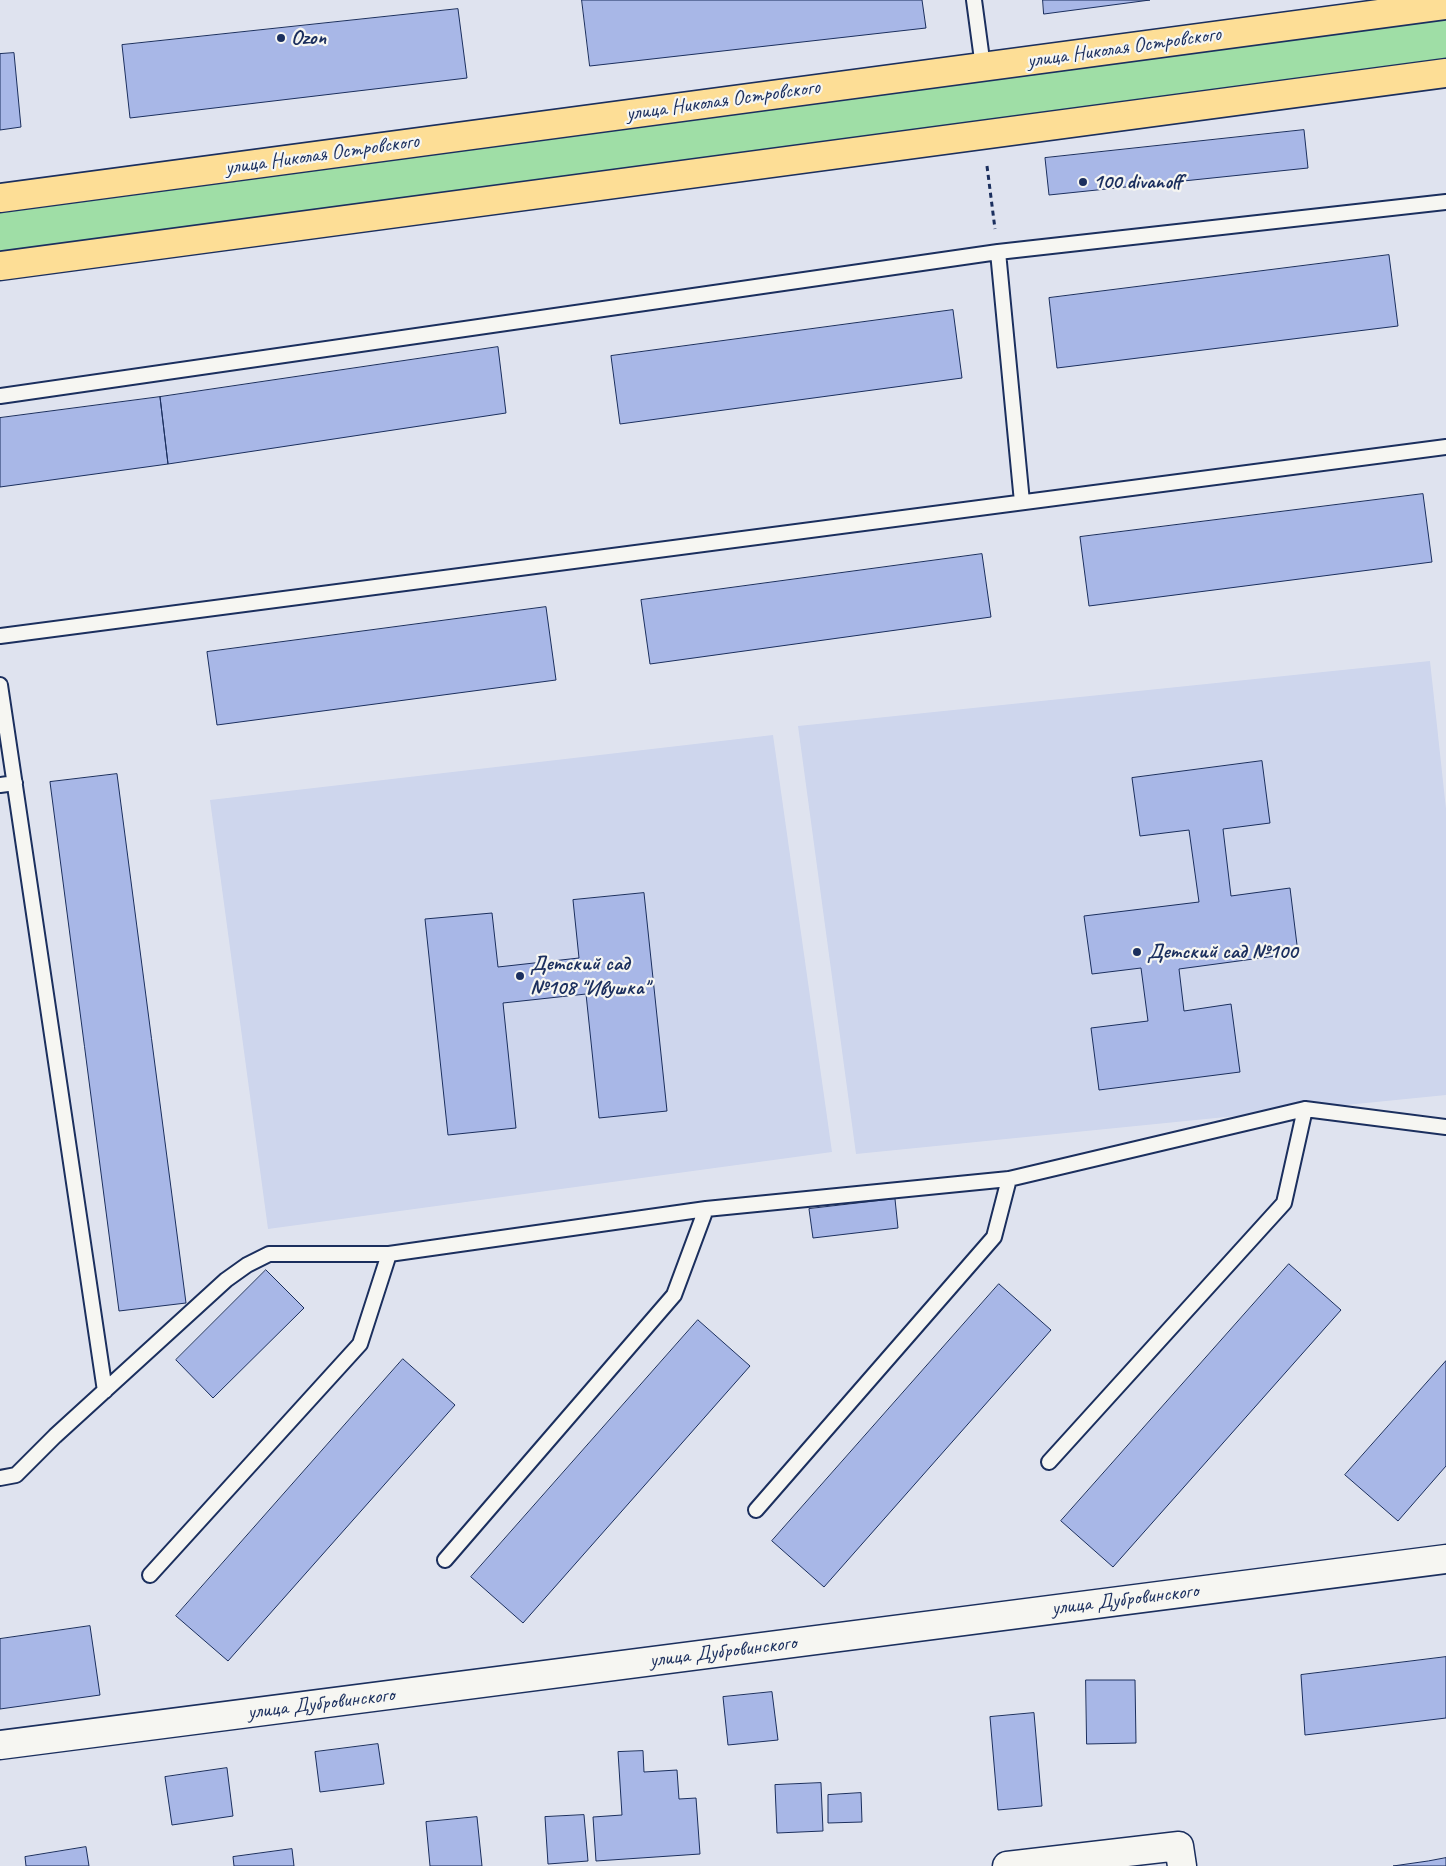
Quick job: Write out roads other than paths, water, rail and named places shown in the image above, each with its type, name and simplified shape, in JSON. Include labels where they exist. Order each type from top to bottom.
[{"type":"main road","name":"улица Николая Островского","points":[[0,198],[1446,4]]},
{"type":"main road","points":[[0,266],[1446,73]]},
{"type":"street","name":"улица Дубровинского","points":[[0,1745],[1446,1559]]},
{"type":"street","points":[[1007,1866],[1180,1856]]},
{"type":"lane","points":[[974,0],[983,67]]},
{"type":"lane","points":[[0,396],[998,252],[1446,202]]},
{"type":"lane","points":[[998,252],[1022,502]]},
{"type":"lane","points":[[0,636],[1446,447]]},
{"type":"lane","points":[[0,685],[105,1391]]},
{"type":"lane","points":[[0,785],[14,783]]},
{"type":"lane","points":[[0,1478],[16,1475],[54,1436],[226,1280],[247,1265],[269,1254],[389,1254],[706,1209],[1009,1179],[1305,1109],[1446,1127]]},
{"type":"lane","points":[[1049,1462],[1284,1203],[1305,1109]]},
{"type":"lane","points":[[756,1510],[994,1236],[1009,1179]]},
{"type":"lane","points":[[445,1560],[674,1295],[706,1209]]},
{"type":"lane","points":[[150,1575],[360,1344],[389,1254]]},
{"type":"place","name":"Ozon","points":[[281,38]]},
{"type":"place","name":"100 divanoff","points":[[1083,182]]},
{"type":"place","name":"Детский сад №100","points":[[1137,952]]},
{"type":"place","name":"Детский сад №108 \"Ивушка\"","points":[[520,976]]}]
